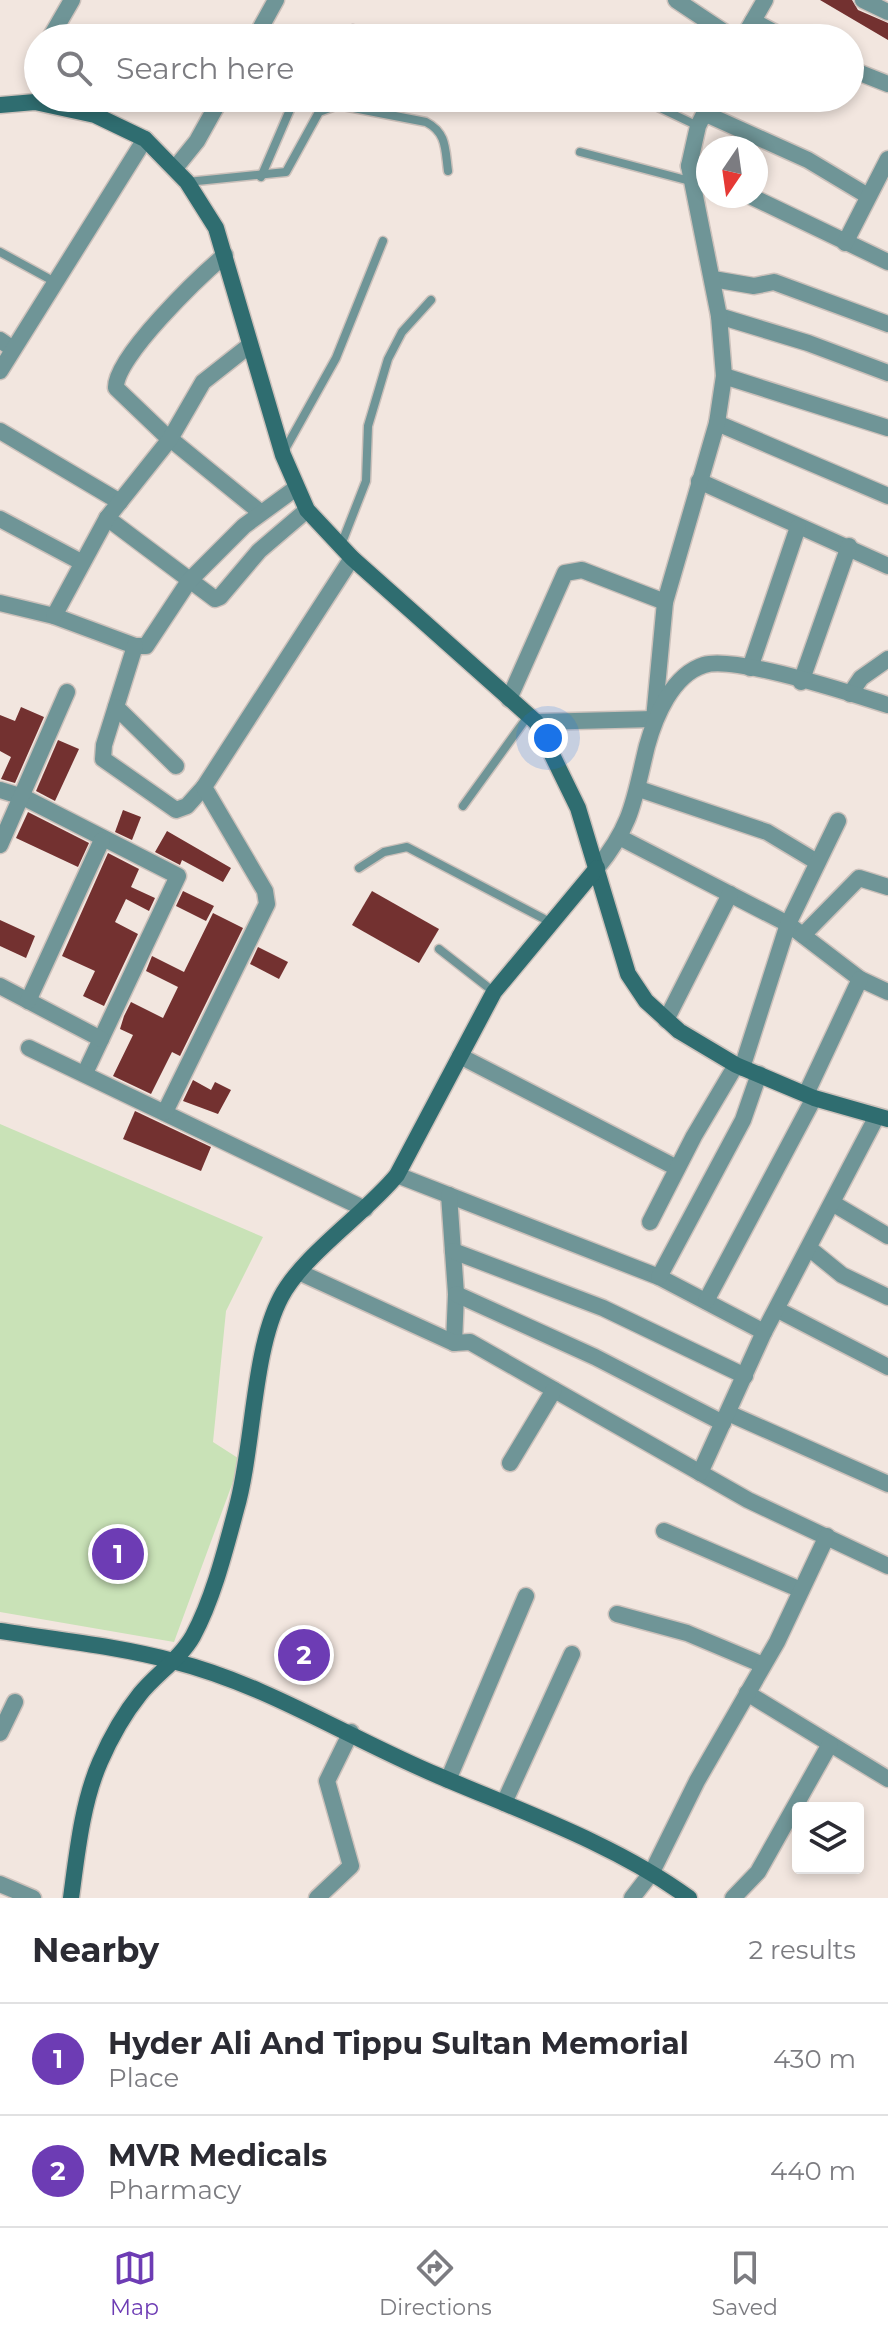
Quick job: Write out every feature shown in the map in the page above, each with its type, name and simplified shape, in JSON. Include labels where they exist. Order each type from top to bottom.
[{"type":"main road","points":[[0,105],[24,98]]},
{"type":"main road","points":[[86,112],[145,139],[176,167],[216,228],[283,455],[307,510],[346,552],[533,718],[573,794],[628,974],[646,1001],[666,1020],[739,1067],[810,1096],[884,1116]]},
{"type":"main road","points":[[71,1898],[89,1796],[100,1762],[141,1693],[174,1661],[193,1637],[223,1553],[244,1480],[265,1347],[277,1305],[301,1273],[397,1175],[494,992],[597,868]]},
{"type":"main road","points":[[0,1631],[174,1661],[288,1702],[448,1780],[652,1872],[689,1898]]},
{"type":"street","points":[[58,24],[72,0]]},
{"type":"street","points":[[263,24],[276,0]]},
{"type":"street","points":[[676,0],[712,24]]},
{"type":"street","points":[[751,24],[765,0]]},
{"type":"street","points":[[863,0],[888,12]]},
{"type":"street","points":[[753,21],[759,24]]},
{"type":"street","points":[[864,75],[888,84]]},
{"type":"street","points":[[176,167],[197,141],[213,112]]},
{"type":"street","points":[[597,868],[621,838],[639,789],[654,719],[665,602],[717,423],[724,376],[713,279],[690,174],[706,112]]},
{"type":"street","points":[[702,120],[808,160],[868,196]]},
{"type":"street","points":[[0,371],[7,344],[55,282],[145,139]]},
{"type":"street","points":[[845,243],[888,159]]},
{"type":"street","points":[[690,174],[696,175]]},
{"type":"street","points":[[768,205],[888,262]]},
{"type":"street","points":[[225,255],[161,318],[115,378],[120,394],[260,512]]},
{"type":"street","points":[[713,279],[754,286],[774,282],[888,324]]},
{"type":"street","points":[[719,316],[808,343],[888,373]]},
{"type":"street","points":[[54,616],[107,518],[170,439],[203,382],[250,345]]},
{"type":"street","points":[[724,376],[888,428]]},
{"type":"street","points":[[717,423],[888,496]]},
{"type":"street","points":[[0,431],[120,502]]},
{"type":"street","points":[[699,481],[798,527],[886,559]]},
{"type":"street","points":[[0,603],[54,616],[135,646],[146,646],[189,581],[260,512],[296,488]]},
{"type":"street","points":[[107,518],[210,598],[220,597],[259,551],[307,510]]},
{"type":"street","points":[[0,519],[81,562]]},
{"type":"street","points":[[750,668],[798,527]]},
{"type":"street","points":[[801,682],[849,546]]},
{"type":"street","points":[[135,646],[102,752],[107,764],[176,810],[187,806],[204,787],[346,552]]},
{"type":"street","points":[[509,699],[565,573],[582,570],[665,602]]},
{"type":"street","points":[[850,694],[861,678],[888,659]]},
{"type":"street","points":[[654,719],[691,670],[707,663],[750,668],[888,705]]},
{"type":"street","points":[[0,845],[67,692]]},
{"type":"street","points":[[116,707],[176,766]]},
{"type":"street","points":[[533,718],[654,719]]},
{"type":"street","points":[[165,1112],[267,904],[265,891],[204,787]]},
{"type":"street","points":[[639,789],[743,822],[817,862]]},
{"type":"street","points":[[0,790],[23,797],[102,840],[178,876],[85,1073]]},
{"type":"street","points":[[650,1222],[677,1168],[739,1067],[788,924],[838,821]]},
{"type":"street","points":[[621,838],[788,924],[860,979],[888,992]]},
{"type":"street","points":[[28,1001],[102,840]]},
{"type":"street","points":[[803,935],[859,878],[888,887]]},
{"type":"street","points":[[666,1020],[730,894]]},
{"type":"street","points":[[706,1301],[810,1096],[860,979]]},
{"type":"street","points":[[0,986],[101,1039]]},
{"type":"street","points":[[29,1048],[365,1209]]},
{"type":"street","points":[[460,1056],[677,1168]]},
{"type":"street","points":[[659,1277],[743,1120],[759,1074]]},
{"type":"street","points":[[700,1473],[764,1332],[884,1116]]},
{"type":"street","points":[[397,1175],[659,1277],[764,1332]]},
{"type":"street","points":[[449,1195],[456,1294],[454,1343]]},
{"type":"street","points":[[834,1204],[888,1236]]},
{"type":"street","points":[[810,1249],[842,1275],[888,1297]]},
{"type":"street","points":[[453,1251],[603,1308],[745,1376]]},
{"type":"street","points":[[301,1273],[454,1343],[470,1342],[748,1500],[888,1566]]},
{"type":"street","points":[[456,1294],[725,1418],[888,1484]]},
{"type":"street","points":[[778,1310],[888,1367]]},
{"type":"street","points":[[510,1463],[554,1390]]},
{"type":"street","points":[[664,1531],[801,1590]]},
{"type":"street","points":[[632,1898],[652,1872],[697,1781],[763,1665],[827,1536]]},
{"type":"street","points":[[448,1780],[526,1596]]},
{"type":"street","points":[[617,1614],[687,1633],[763,1665]]},
{"type":"street","points":[[504,1803],[572,1654]]},
{"type":"street","points":[[747,1693],[888,1779]]},
{"type":"street","points":[[0,1733],[15,1702]]},
{"type":"street","points":[[317,1898],[351,1866],[327,1781],[351,1732]]},
{"type":"street","points":[[733,1898],[758,1872],[830,1744]]},
{"type":"street","points":[[0,1884],[33,1898]]},
{"type":"lane","points":[[261,177],[289,112]]},
{"type":"lane","points":[[187,182],[261,177],[286,172],[319,112]]},
{"type":"lane","points":[[374,112],[426,122],[437,128],[444,137],[448,171]]},
{"type":"lane","points":[[679,112],[702,120]]},
{"type":"lane","points":[[580,152],[690,174]]},
{"type":"lane","points":[[283,455],[336,358],[383,241]]},
{"type":"lane","points":[[0,252],[55,282]]},
{"type":"lane","points":[[346,552],[366,481],[368,426],[388,359],[402,332],[431,300]]},
{"type":"lane","points":[[463,806],[533,718]]},
{"type":"lane","points":[[359,868],[384,852],[407,847],[550,922]]},
{"type":"lane","points":[[439,949],[494,992]]},
{"type":"green space","points":[[0,1124],[263,1237],[226,1311],[213,1442],[241,1460],[174,1642],[0,1612]]},
{"type":"building","points":[[820,0],[852,0],[858,10],[888,23],[888,40]]},
{"type":"building","points":[[21,707],[44,717],[15,783],[1,779],[11,757],[0,751],[0,715],[15,721]]},
{"type":"building","points":[[58,740],[79,749],[55,801],[36,791]]},
{"type":"building","points":[[123,810],[141,817],[132,840],[115,832]]},
{"type":"building","points":[[28,812],[89,843],[78,867],[16,838]]},
{"type":"building","points":[[167,831],[231,868],[223,882],[182,860],[180,865],[155,852]]},
{"type":"building","points":[[108,853],[139,869],[131,887],[155,898],[149,911],[126,899],[115,922],[138,934],[104,1006],[83,996],[95,971],[62,956]]},
{"type":"building","points":[[183,891],[214,906],[206,921],[176,906]]},
{"type":"building","points":[[372,891],[439,929],[419,963],[352,925]]},
{"type":"building","points":[[213,913],[243,928],[180,1056],[172,1052],[151,1094],[113,1076],[133,1035],[120,1029],[124,1016],[131,1002],[163,1018],[178,987],[146,971],[152,956],[184,972]]},
{"type":"building","points":[[0,920],[35,936],[26,958],[0,946]]},
{"type":"building","points":[[258,947],[288,962],[279,979],[250,964]]},
{"type":"building","points":[[193,1080],[211,1090],[215,1082],[231,1090],[218,1114],[183,1101]]},
{"type":"building","points":[[135,1111],[211,1147],[201,1171],[123,1139]]},
{"type":"place","name":"Hyder Ali And Tippu Sultan Memorial","points":[[118,1554]]},
{"type":"place","name":"MVR Medicals","points":[[304,1655]]}]
